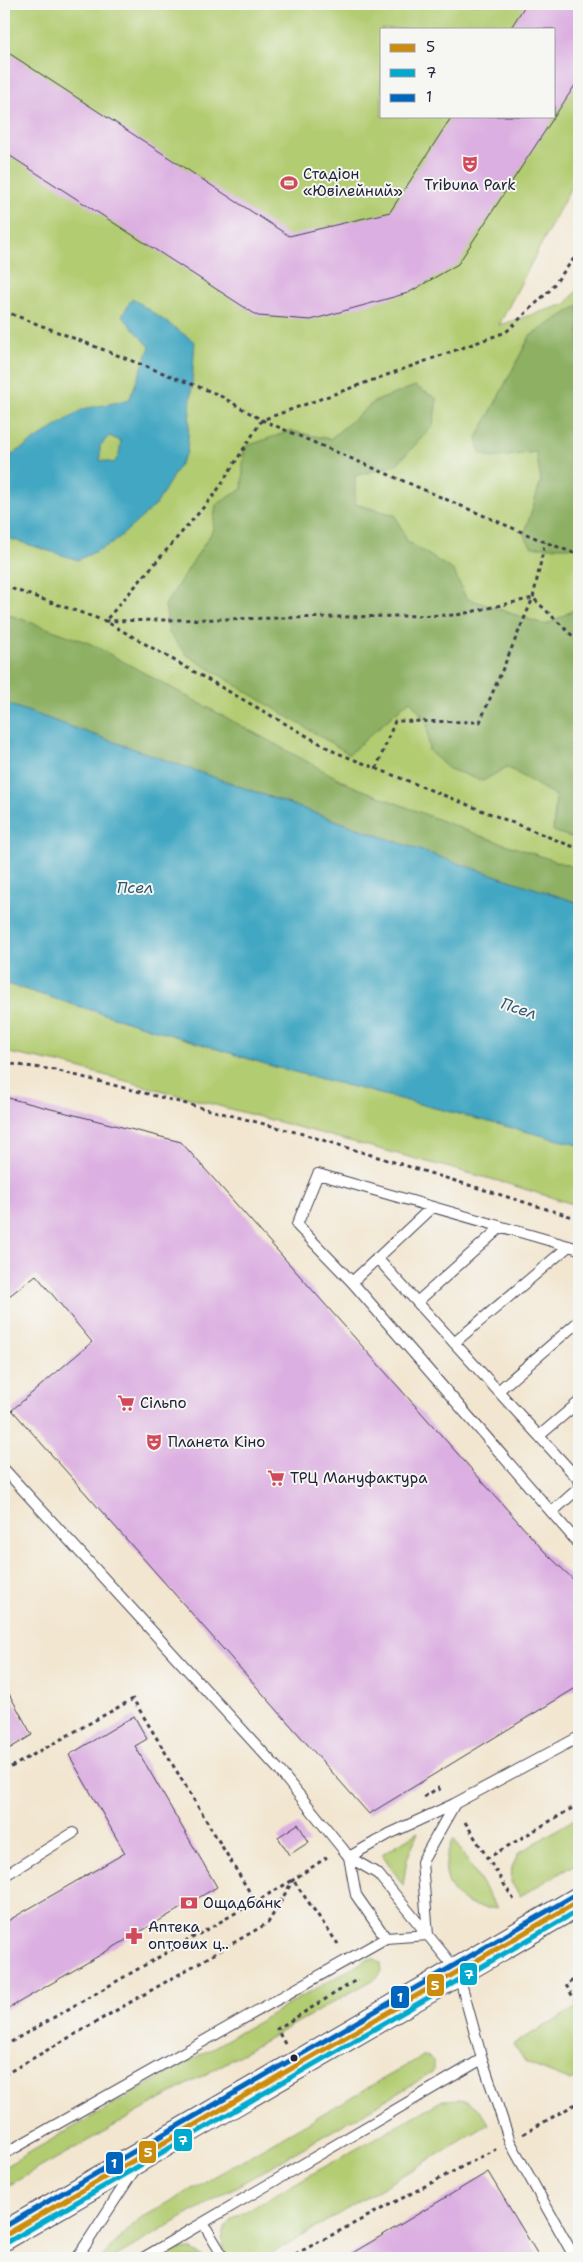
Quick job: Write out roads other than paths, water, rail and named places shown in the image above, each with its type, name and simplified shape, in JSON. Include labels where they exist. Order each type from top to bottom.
[{"type":"main road","points":[[4,2236],[579,1901]]},
{"type":"lane","points":[[579,1249],[318,1174],[297,1225],[352,1282],[579,1544]]},
{"type":"lane","points":[[352,1282],[431,1208]]},
{"type":"lane","points":[[417,1302],[501,1227]]},
{"type":"lane","points":[[454,1343],[569,1246]]},
{"type":"lane","points":[[377,1258],[579,1480]]},
{"type":"lane","points":[[498,1391],[579,1321]]},
{"type":"lane","points":[[539,1436],[579,1402]]},
{"type":"lane","points":[[4,1469],[278,1770],[349,1857],[378,1874],[458,1972],[482,2059],[510,2142],[576,2258]]},
{"type":"lane","points":[[552,1512],[579,1488]]},
{"type":"lane","points":[[349,1857],[388,1834],[454,1804],[579,1737]]},
{"type":"lane","points":[[428,1935],[422,1862],[454,1804]]},
{"type":"lane","points":[[4,1876],[73,1833]]},
{"type":"lane","points":[[349,1857],[356,1895],[386,1938]]},
{"type":"lane","points":[[4,2154],[386,1938],[428,1935]]},
{"type":"lane","points":[[143,2258],[482,2059]]},
{"type":"lane","points":[[77,2258],[145,2154]]},
{"type":"lane","points":[[202,2223],[224,2258]]},
{"type":"water","points":[[132,298],[195,342],[187,452],[156,505],[113,543],[78,560],[4,537],[4,460],[83,409],[129,400],[150,347],[122,316]],"holes":[[[109,436],[121,441],[119,455],[114,463],[100,460],[100,446]]]},
{"type":"water","name":"Псел","points":[[4,703],[448,860],[579,903],[579,1145],[275,1067],[4,983]]},
{"type":"place","name":"Tribuna Park","points":[[470,164]]},
{"type":"place","name":"Стадіон «Ювілейний»","points":[[289,183]]},
{"type":"place","name":"Сільпо","points":[[126,1403]]},
{"type":"place","name":"Планета Кіно","points":[[154,1442]]},
{"type":"place","name":"ТРЦ Мануфактура","points":[[276,1478]]},
{"type":"place","name":"Ощадбанк","points":[[189,1903]]},
{"type":"place","name":"Аптека оптових ц..","points":[[134,1936]]}]
